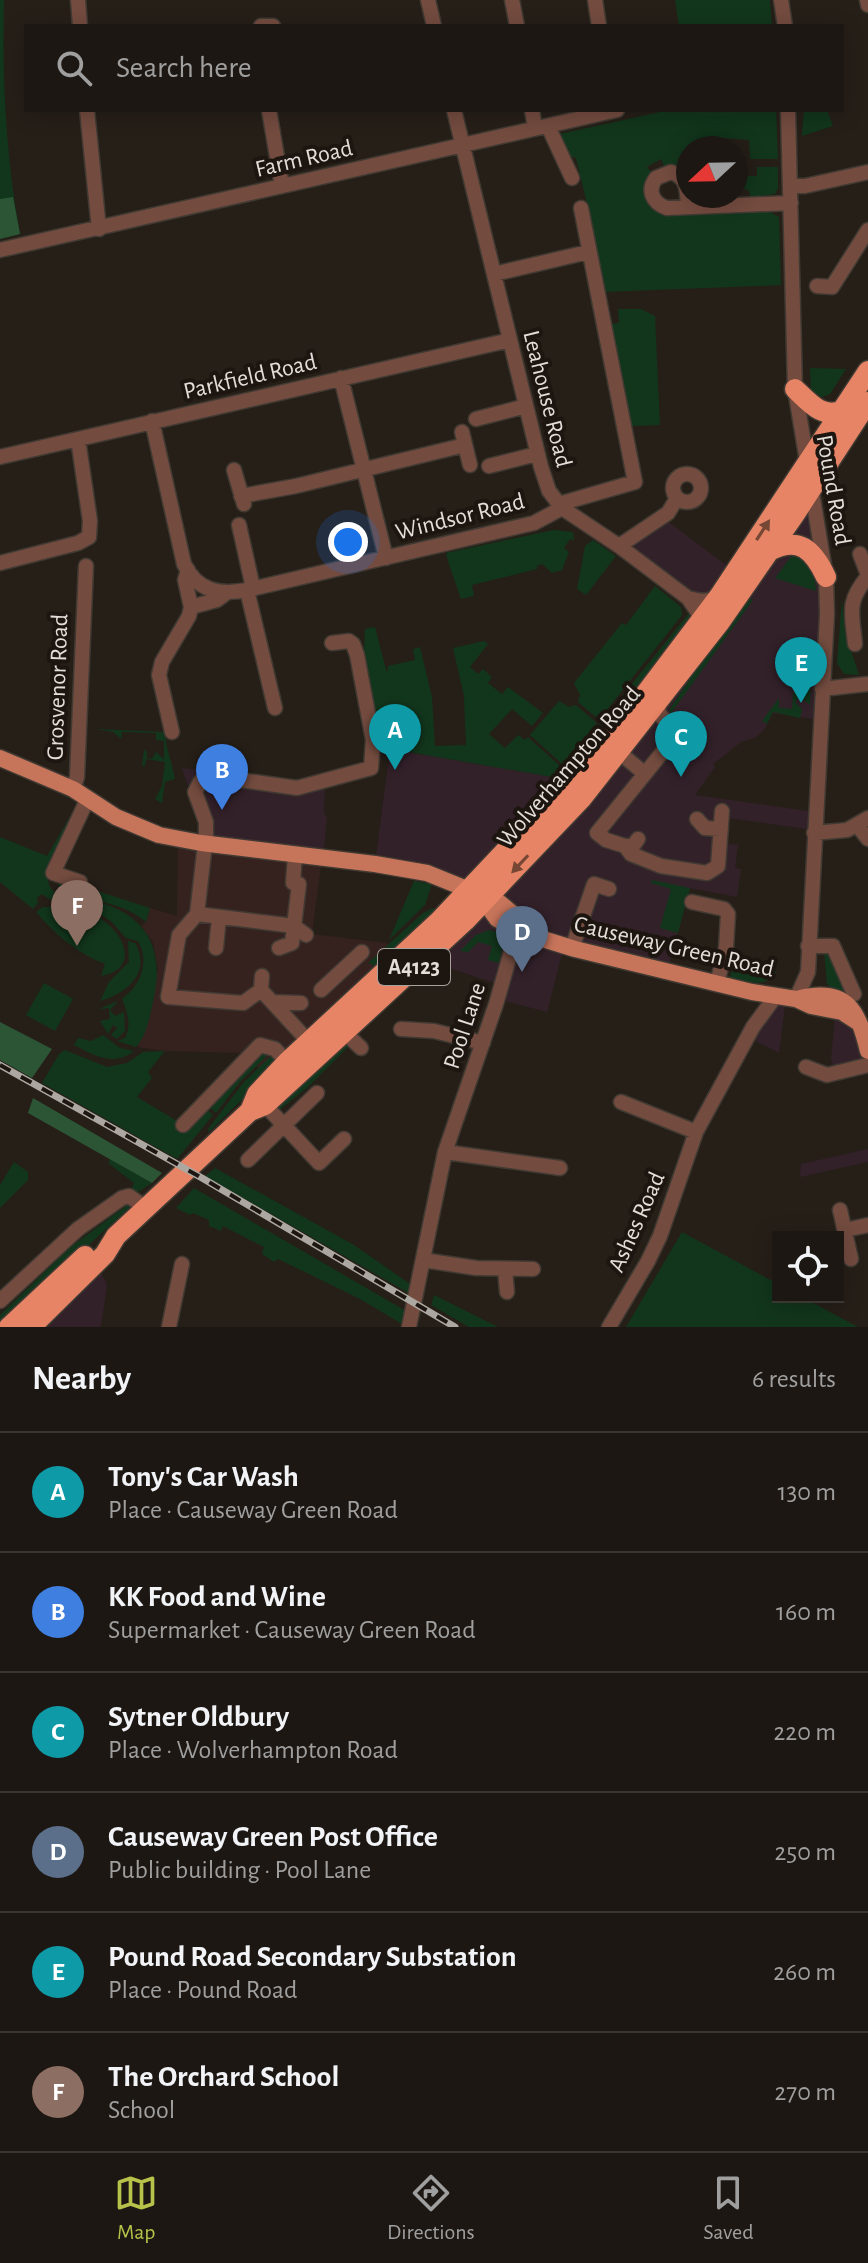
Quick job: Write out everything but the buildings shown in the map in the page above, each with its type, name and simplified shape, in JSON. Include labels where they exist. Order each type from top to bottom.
[{"type":"highway","name":"Wolverhampton Road","points":[[257,1108],[257,1094],[287,1062],[334,1025],[476,896],[582,798],[602,774],[660,702],[712,620],[720,595],[868,371]]},
{"type":"highway","points":[[795,389],[818,410],[833,414],[841,411]]},
{"type":"highway","name":"Wolverhampton Road","points":[[9,1327],[37,1314],[96,1246],[116,1236],[257,1108],[371,986],[476,896],[489,866],[558,798],[769,551],[868,402]]},
{"type":"highway","points":[[769,551],[781,545],[807,548],[826,577]]},
{"type":"main road","name":"Causeway Green Road","points":[[0,758],[80,794],[133,826],[159,835],[427,873],[476,896],[500,903],[542,937]]},
{"type":"main road","name":"Causeway Green Road","points":[[476,896],[497,919],[517,931],[572,948],[775,997],[808,991],[863,1021]]},
{"type":"main road","points":[[863,1021],[868,1051]]},
{"type":"street","points":[[78,0],[80,24]]},
{"type":"street","points":[[428,0],[434,24]]},
{"type":"street","points":[[512,0],[517,24]]},
{"type":"street","points":[[595,0],[599,24]]},
{"type":"street","points":[[781,2],[783,24]]},
{"type":"street","points":[[87,112],[99,229]]},
{"type":"street","points":[[269,112],[282,186]]},
{"type":"street","name":"Leahouse Road","points":[[454,112],[537,454],[549,491],[561,506]]},
{"type":"street","points":[[533,112],[572,178]]},
{"type":"street","name":"Farm Road","points":[[0,250],[606,112]]},
{"type":"street","name":"Pound Road","points":[[788,112],[795,389],[826,577],[808,991]]},
{"type":"street","points":[[790,186],[805,186],[868,172]]},
{"type":"street","points":[[748,205],[791,203]]},
{"type":"street","points":[[494,274],[588,252],[581,208]]},
{"type":"street","points":[[817,286],[832,287],[868,230]]},
{"type":"street","name":"Windsor Road","points":[[191,607],[217,600],[225,594],[534,523],[561,506],[635,482],[588,252]]},
{"type":"street","name":"Parkfield Road","points":[[0,457],[510,340]]},
{"type":"street","points":[[341,378],[386,558]]},
{"type":"street","points":[[476,419],[526,406]]},
{"type":"street","points":[[152,421],[188,570],[185,580],[191,607],[160,668],[172,732]]},
{"type":"street","points":[[234,470],[242,500],[364,469],[464,438],[470,465]]},
{"type":"street","points":[[0,563],[78,543],[89,537],[90,521],[78,439]]},
{"type":"street","points":[[489,466],[537,454]]},
{"type":"street","points":[[619,546],[668,513],[677,498]]},
{"type":"street","points":[[561,506],[688,598],[712,620]]},
{"type":"street","points":[[239,525],[275,708]]},
{"type":"street","points":[[855,644],[852,604],[855,592],[868,576],[860,554]]},
{"type":"street","name":"Grosvenor Road","points":[[80,882],[53,873],[80,794],[77,777],[78,585],[86,566]]},
{"type":"street","points":[[188,570],[206,587],[225,594]]},
{"type":"street","points":[[688,598],[712,600],[720,595]]},
{"type":"street","points":[[309,1042],[272,1002],[261,983],[243,1003],[168,997],[179,935],[197,914],[208,817],[195,792],[200,782],[212,776],[297,788],[371,768],[373,740],[357,655],[349,641],[332,643]]},
{"type":"street","points":[[808,657],[824,658]]},
{"type":"street","points":[[822,689],[868,684]]},
{"type":"street","points":[[635,710],[648,698],[658,699],[659,714],[678,733],[651,777],[597,833],[606,840],[631,843],[631,854],[661,866],[707,873],[718,866],[722,811]]},
{"type":"street","points":[[602,774],[626,758],[636,731]]},
{"type":"street","points":[[626,758],[651,777]]},
{"type":"street","points":[[697,819],[705,828],[721,829]]},
{"type":"street","points":[[814,833],[839,832],[862,822],[868,839]]},
{"type":"street","points":[[279,948],[292,943],[299,884],[293,883],[295,855]]},
{"type":"street","points":[[572,948],[594,884],[609,889]]},
{"type":"street","points":[[692,902],[724,909],[728,914],[726,948],[717,983]]},
{"type":"street","points":[[512,913],[517,931]]},
{"type":"street","points":[[197,914],[294,926],[306,935]]},
{"type":"street","points":[[219,943],[225,916]]},
{"type":"street","name":"Pool Lane","points":[[409,1327],[445,1152],[517,931]]},
{"type":"street","points":[[808,946],[833,946],[854,994]]},
{"type":"street","points":[[321,990],[358,956],[371,986]]},
{"type":"street","points":[[752,992],[753,1027]]},
{"type":"street","name":"Ashes Road","points":[[609,1327],[660,1236],[696,1132],[753,1027],[775,997]]},
{"type":"street","points":[[272,1002],[301,1003]]},
{"type":"street","points":[[334,1025],[361,1048]]},
{"type":"street","points":[[401,1029],[434,1031],[483,1043]]},
{"type":"street","points":[[183,1125],[260,1045],[275,1049],[287,1062]]},
{"type":"street","points":[[806,1067],[827,1075],[868,1065]]},
{"type":"street","points":[[248,1160],[317,1093]]},
{"type":"street","points":[[621,1102],[696,1132]]},
{"type":"street","points":[[257,1108],[282,1125],[319,1163],[344,1139]]},
{"type":"street","points":[[445,1152],[560,1168]]},
{"type":"street","points":[[0,1301],[78,1229],[122,1198],[129,1196],[146,1208]]},
{"type":"street","points":[[840,1210],[851,1259]]},
{"type":"street","points":[[845,1230],[868,1225]]},
{"type":"street","points":[[423,1260],[476,1268],[533,1269]]},
{"type":"street","points":[[169,1327],[182,1264]]},
{"type":"street","points":[[505,1269],[507,1292]]},
{"type":"shaded area","points":[[810,479],[826,577],[820,720],[773,713],[764,730],[755,738],[741,742],[713,764],[715,767],[695,795],[815,812],[814,830],[727,818],[723,843],[738,845],[735,868],[741,869],[737,897],[690,888],[667,971],[564,946],[547,1012],[498,999],[501,985],[443,966],[427,949],[478,898],[375,864],[390,749],[552,777],[574,792],[713,620],[619,546],[662,517],[743,578]]},
{"type":"shaded area","points":[[182,768],[325,784],[324,813],[327,818],[323,858],[201,843],[203,832]]},
{"type":"shaded area","points":[[178,839],[322,858],[312,934],[386,943],[410,966],[266,1075],[244,1053],[165,1051],[138,1047],[158,969],[153,942],[141,926],[146,922],[150,908],[177,916]]},
{"type":"shaded area","points":[[786,998],[779,1053],[748,1037],[758,1015]]},
{"type":"shaded area","points":[[836,1006],[844,1008],[868,1063],[836,1071],[831,1060]]},
{"type":"shaded area","points":[[868,1149],[868,1162],[800,1177],[801,1164]]},
{"type":"shaded area","points":[[94,1257],[107,1285],[101,1327],[27,1327]]},
{"type":"green space","points":[[0,0],[4,0],[8,147],[20,234],[0,239]]},
{"type":"green space","points":[[675,0],[770,0],[772,24],[679,24]]},
{"type":"green space","points":[[660,112],[776,112],[778,159],[750,159],[748,136],[676,136],[676,169],[664,166],[661,159],[647,167],[652,173],[645,190],[649,204],[665,214],[768,211],[779,217],[781,285],[601,292],[576,158],[569,156],[569,149],[560,148],[555,135]]},
{"type":"green space","points":[[804,112],[828,112],[833,126],[802,136]]},
{"type":"green space","points":[[757,167],[778,167],[775,194],[751,197],[748,176],[757,176]]},
{"type":"green space","points":[[13,197],[20,234],[0,239],[0,199]]},
{"type":"green space","points":[[618,309],[641,309],[655,316],[660,425],[632,426],[607,325],[619,323]]},
{"type":"green space","points":[[810,368],[846,369],[830,394],[822,397],[811,391]]},
{"type":"green space","points":[[553,530],[573,532],[574,541],[570,539],[564,548],[569,552],[562,570],[552,573],[542,564],[537,569],[472,585],[474,596],[461,599],[446,553]]},
{"type":"green space","points":[[593,540],[616,556],[586,595],[577,589],[585,546]]},
{"type":"green space","points":[[793,554],[811,568],[816,591],[775,578]]},
{"type":"green space","points":[[655,586],[681,607],[682,615],[599,720],[578,702],[580,695],[574,683],[622,623],[626,625]]},
{"type":"green space","points":[[746,597],[753,600],[671,713],[669,710]]},
{"type":"green space","points":[[842,599],[845,633],[859,675],[844,674],[837,663]]},
{"type":"green space","points":[[689,613],[691,626],[561,785],[552,783]]},
{"type":"green space","points":[[375,627],[387,673],[388,666],[415,660],[413,649],[420,647],[432,697],[435,746],[466,745],[464,696],[453,648],[484,641],[488,644],[470,667],[478,674],[483,669],[492,677],[488,683],[502,694],[508,687],[543,713],[532,726],[512,709],[489,734],[505,748],[518,735],[525,740],[528,737],[560,766],[552,777],[380,747],[364,653],[365,629]]},
{"type":"green space","points":[[807,664],[812,667],[810,705],[800,697],[795,702],[802,709],[800,718],[773,712],[767,724],[762,721],[779,698],[779,708],[792,709],[793,693],[805,693]]},
{"type":"green space","points":[[559,701],[569,707],[576,705],[597,723],[562,764],[530,735]]},
{"type":"green space","points":[[95,729],[165,732],[175,779],[165,782],[162,803],[155,799],[162,786],[165,762],[146,759],[145,766],[142,766],[144,749],[147,758],[152,759],[156,752],[164,759],[164,741],[156,740],[156,733],[122,732],[121,739],[113,732]]},
{"type":"green space","points":[[76,806],[78,811],[48,877],[49,883],[61,896],[85,899],[124,913],[149,938],[157,977],[147,1026],[136,1047],[117,1041],[125,1038],[128,1028],[122,999],[142,973],[142,949],[138,941],[126,938],[112,922],[98,913],[77,905],[52,901],[42,894],[33,909],[0,882],[0,837],[47,856]]},
{"type":"green space","points":[[57,878],[150,908],[146,922],[127,910],[61,890]]},
{"type":"green space","points":[[652,880],[690,888],[678,933],[660,928],[671,889],[651,883]]},
{"type":"green space","points":[[414,881],[432,884],[425,905],[389,940]]},
{"type":"green space","points":[[43,907],[79,911],[108,924],[124,950],[125,958],[121,966],[101,976],[105,964],[59,936],[36,912]]},
{"type":"green space","points":[[433,908],[435,910],[376,966],[368,963],[423,913]]},
{"type":"green space","points":[[489,930],[498,932],[504,941],[499,963],[488,960],[492,946],[478,942],[468,952],[460,951],[476,935]]},
{"type":"green space","points":[[128,941],[135,943],[139,954],[139,972],[119,993],[100,1001],[109,982],[129,962]]},
{"type":"green space","points":[[824,952],[832,952],[852,995],[834,990],[827,984]]},
{"type":"green space","points":[[734,963],[777,972],[767,981],[750,982],[730,977]]},
{"type":"green space","points":[[44,983],[73,999],[55,1031],[26,1015]]},
{"type":"green space","points":[[118,1001],[110,1010],[115,1016],[124,1012],[125,1031],[117,1039],[111,1035],[117,1028],[113,1025],[108,1034],[100,1021],[110,1019],[109,1008],[99,1009]]},
{"type":"green space","points":[[0,1022],[52,1049],[32,1078],[0,1060]]},
{"type":"green space","points":[[103,1035],[120,1048],[134,1051],[112,1059],[74,1045],[78,1038],[91,1041]]},
{"type":"green space","points":[[339,1044],[348,1047],[308,1087],[278,1111],[276,1103]]},
{"type":"green space","points":[[65,1050],[107,1067],[127,1063],[143,1052],[165,1051],[148,1072],[152,1078],[137,1097],[187,1127],[205,1108],[213,1115],[177,1159],[42,1083],[59,1054]]},
{"type":"green space","points":[[264,1051],[267,1056],[240,1082],[216,1113],[207,1105]]},
{"type":"green space","points":[[274,1053],[281,1061],[209,1132],[208,1129],[244,1082]]},
{"type":"green space","points":[[33,1098],[162,1173],[152,1183],[28,1113]]},
{"type":"green space","points":[[110,1159],[152,1183],[138,1192],[131,1190],[134,1183],[108,1163]]},
{"type":"green space","points":[[14,1162],[28,1172],[28,1180],[0,1208],[0,1185]]},
{"type":"green space","points":[[215,1168],[354,1245],[413,1286],[412,1295],[205,1176]]},
{"type":"green space","points":[[194,1188],[406,1311],[402,1324],[360,1299],[278,1259],[274,1262],[262,1254],[264,1247],[223,1226],[221,1231],[209,1226],[209,1220],[176,1208]]},
{"type":"green space","points":[[129,1204],[132,1205],[0,1327],[0,1315],[72,1246]]},
{"type":"green space","points":[[682,1232],[772,1281],[772,1303],[813,1303],[858,1327],[626,1327]]},
{"type":"green space","points":[[434,1295],[498,1327],[469,1327],[431,1305]]},
{"type":"railway","points":[[0,1065],[202,1178],[455,1327]]},
{"type":"place","name":"Pound Road Secondary Substation","points":[[801,703]]},
{"type":"place","name":"Tony's Car Wash","points":[[395,770]]},
{"type":"place","name":"Sytner Oldbury","points":[[681,777]]},
{"type":"place","name":"KK Food and Wine","points":[[222,810]]},
{"type":"place","name":"The Orchard School","points":[[77,946]]},
{"type":"place","name":"Causeway Green Post Office","points":[[522,972]]}]
